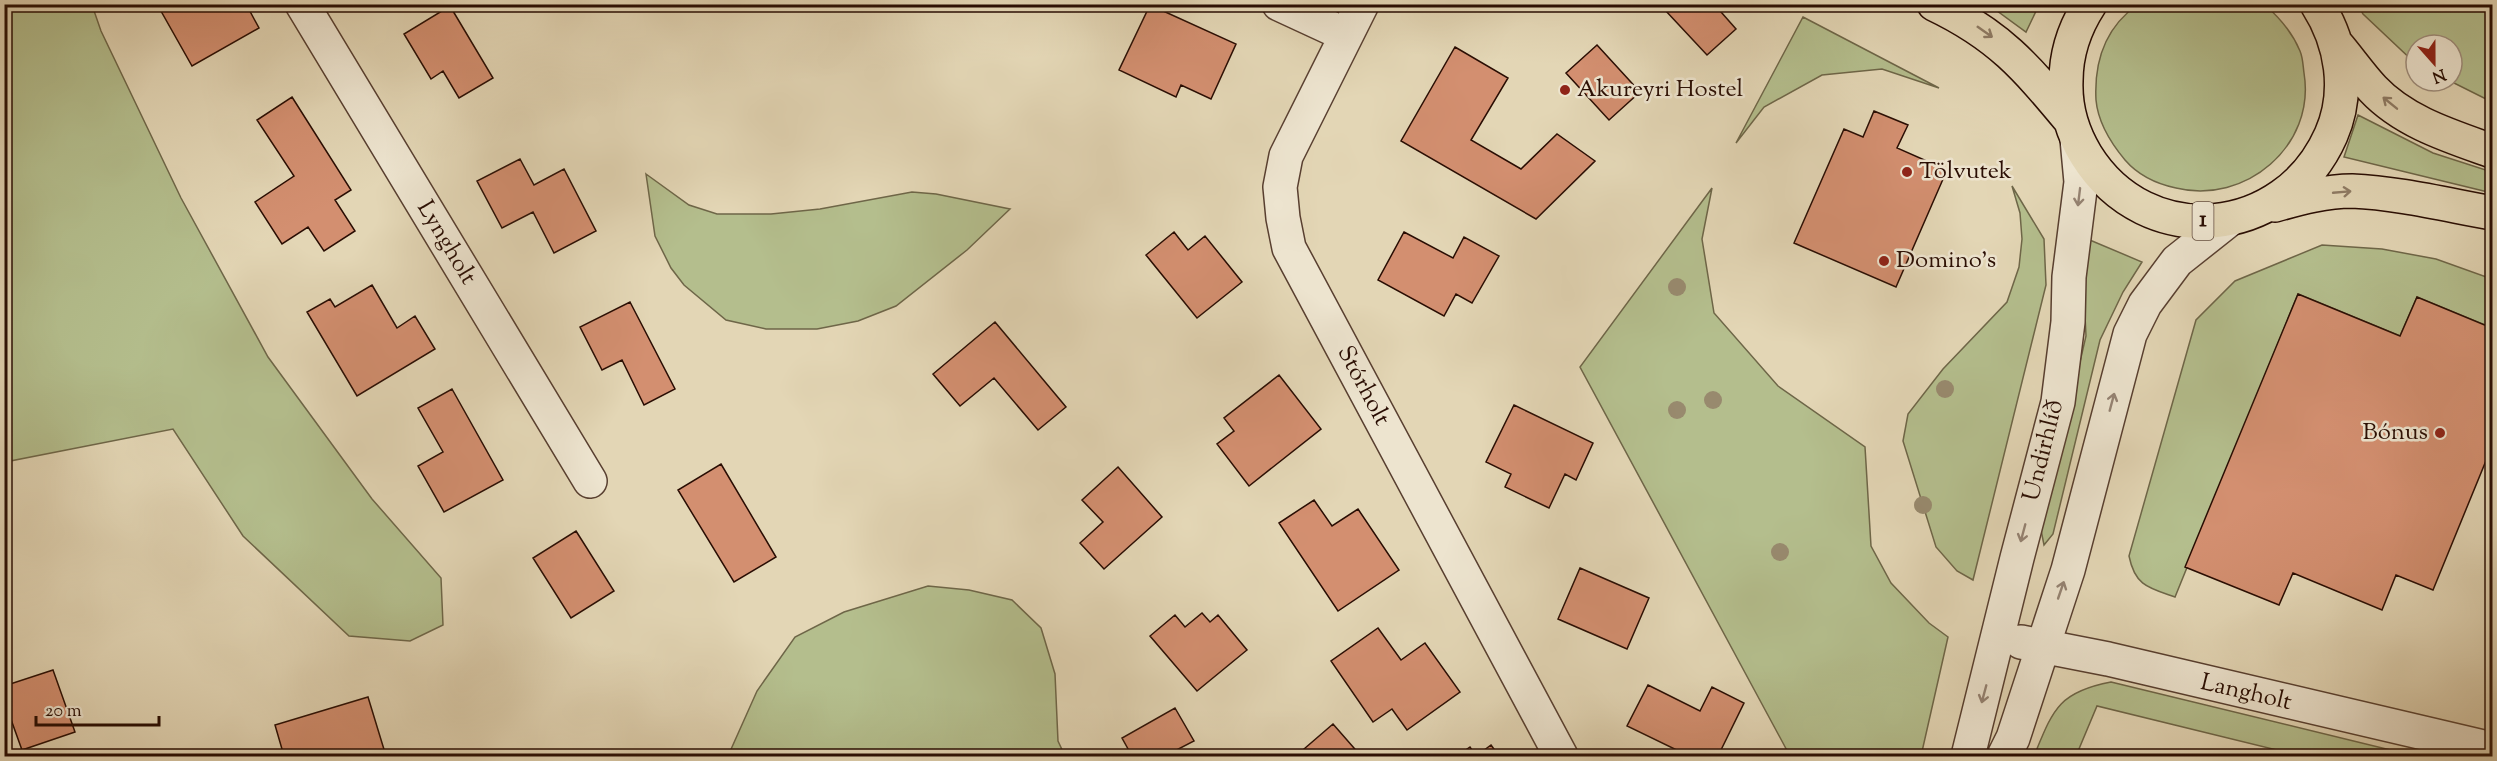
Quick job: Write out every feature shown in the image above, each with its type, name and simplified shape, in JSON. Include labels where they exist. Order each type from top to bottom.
[{"type":"highway","name":"1","points":[[1934,4],[1966,20],[1997,41],[2023,64],[2073,129],[2096,171],[2123,196],[2157,214],[2193,221],[2230,219],[2308,196],[2352,191],[2493,213]]},
{"type":"highway","name":"1","points":[[2073,129],[2065,93],[2066,66],[2072,40],[2090,4]]},
{"type":"highway","name":"1","points":[[2265,208],[2297,186],[2322,156],[2337,120],[2342,82],[2336,43],[2326,18],[2317,4]]},
{"type":"highway","name":"1","points":[[2336,43],[2373,90],[2402,112],[2440,133],[2493,151]]},
{"type":"street","name":"Lyngholt","points":[[302,4],[590,481]]},
{"type":"street","points":[[1279,4],[1346,35]]},
{"type":"street","name":"Stórholt","points":[[1362,4],[1286,156],[1280,187],[1289,248],[1561,756]]},
{"type":"street","name":"Undirhlíð","points":[[1968,756],[1999,637],[2016,558],[2058,402],[2068,322],[2069,277],[2081,182],[2073,129]]},
{"type":"street","points":[[2004,756],[2013,738],[2068,570],[2130,334],[2145,304],[2177,261],[2230,219]]},
{"type":"street","name":"Langholt","points":[[1999,637],[2493,748]]},
{"type":"green space","points":[[5,4],[92,5],[101,31],[181,198],[268,357],[372,499],[441,578],[443,625],[410,641],[349,636],[243,536],[173,429],[5,462]]},
{"type":"green space","points":[[1989,5],[2039,5],[2026,32]]},
{"type":"green space","points":[[2137,5],[2265,5],[2281,20],[2297,44],[2302,59],[2305,100],[2299,124],[2287,146],[2270,164],[2250,178],[2227,187],[2202,191],[2162,184],[2136,170],[2125,160],[2110,139],[2097,108],[2096,86],[2100,59],[2109,35],[2117,24]]},
{"type":"green space","points":[[2358,5],[2492,5],[2492,102],[2464,88],[2464,33],[2404,33],[2404,53],[2363,14]]},
{"type":"green space","points":[[1803,17],[1939,88],[1882,69],[1822,75],[1764,107],[1736,143]]},
{"type":"green space","points":[[2358,115],[2433,153],[2492,172],[2492,193],[2344,157]]},
{"type":"green space","points":[[646,174],[689,205],[717,214],[771,214],[820,209],[912,192],[936,194],[1010,209],[967,250],[896,306],[858,321],[817,329],[766,329],[726,320],[684,285],[671,268],[655,236]]},
{"type":"green space","points":[[2012,186],[2044,239],[2046,285],[1973,580],[1957,571],[1936,547],[1903,441],[1908,414],[1943,369],[2007,302],[2019,267],[2022,239],[2020,213]]},
{"type":"green space","points":[[1712,188],[1702,239],[1714,313],[1778,386],[1865,447],[1871,546],[1891,583],[1929,623],[1948,637],[1921,756],[1790,756],[1580,367]]},
{"type":"green space","points":[[2085,238],[2142,262],[2123,292],[2100,340],[2053,534],[2044,545],[2041,530],[2086,336],[2083,275]]},
{"type":"green space","points":[[2322,245],[2382,249],[2436,259],[2492,279],[2492,328],[2417,297],[2400,336],[2298,294],[2175,597],[2151,588],[2139,580],[2129,556],[2196,320],[2235,281]]},
{"type":"green space","points":[[928,586],[969,590],[1012,600],[1041,628],[1055,674],[1058,741],[1065,756],[728,756],[757,691],[795,637],[844,612]]},
{"type":"green space","points":[[2111,682],[2415,756],[2301,756],[2097,706],[2076,756],[2034,756],[2053,715],[2068,698],[2079,691]]},
{"type":"building","points":[[157,4],[246,4],[259,28],[192,66]]},
{"type":"building","points":[[1671,4],[1714,4],[1736,29],[1707,55],[1665,10]]},
{"type":"building","points":[[1150,5],[1236,44],[1211,99],[1181,85],[1176,97],[1119,70]]},
{"type":"building","points":[[450,6],[493,78],[459,98],[443,71],[431,79],[404,34]]},
{"type":"building","points":[[1597,45],[1640,92],[1609,120],[1566,73]]},
{"type":"building","points":[[1455,47],[1508,78],[1471,140],[1521,169],[1557,134],[1595,161],[1536,219],[1401,141]]},
{"type":"building","points":[[292,97],[351,190],[335,200],[355,231],[324,251],[308,227],[282,244],[255,202],[294,176],[257,120]]},
{"type":"building","points":[[1874,111],[1908,125],[1897,148],[1947,170],[1896,287],[1794,243],[1844,129],[1863,137]]},
{"type":"building","points":[[520,159],[534,185],[564,169],[596,231],[554,253],[533,212],[502,228],[477,181]]},
{"type":"building","points":[[1174,232],[1188,250],[1205,236],[1242,282],[1197,318],[1146,255]]},
{"type":"building","points":[[1404,232],[1453,258],[1464,237],[1499,256],[1472,303],[1456,294],[1444,316],[1378,280]]},
{"type":"building","points":[[372,285],[397,328],[415,316],[435,349],[357,396],[307,312],[330,299],[335,307]]},
{"type":"building","points":[[2298,294],[2400,336],[2417,297],[2492,328],[2492,446],[2433,590],[2396,575],[2382,610],[2293,573],[2279,605],[2185,567]]},
{"type":"building","points":[[630,302],[675,389],[644,405],[622,360],[602,370],[580,327]]},
{"type":"building","points":[[995,322],[1066,407],[1038,430],[994,378],[960,406],[933,374]]},
{"type":"building","points":[[1279,375],[1321,429],[1249,486],[1217,444],[1234,431],[1224,418]]},
{"type":"building","points":[[452,389],[503,480],[444,512],[418,466],[443,452],[418,408]]},
{"type":"building","points":[[1514,405],[1593,443],[1576,480],[1565,474],[1549,508],[1505,487],[1511,474],[1486,462]]},
{"type":"building","points":[[721,464],[776,557],[734,582],[678,490]]},
{"type":"building","points":[[1118,467],[1162,517],[1104,569],[1080,543],[1103,522],[1082,500]]},
{"type":"building","points":[[1314,500],[1332,526],[1358,509],[1399,570],[1338,611],[1279,523]]},
{"type":"building","points":[[576,531],[614,591],[571,618],[533,558]]},
{"type":"building","points":[[1580,568],[1649,598],[1627,649],[1558,619]]},
{"type":"building","points":[[1202,613],[1210,622],[1218,615],[1247,650],[1197,691],[1150,636],[1175,615],[1185,627]]},
{"type":"building","points":[[1378,628],[1401,660],[1425,643],[1460,692],[1407,730],[1392,709],[1373,722],[1331,661]]},
{"type":"building","points":[[53,670],[75,732],[22,750],[4,700],[4,686]]},
{"type":"building","points":[[1648,685],[1700,711],[1712,687],[1744,703],[1718,756],[1689,756],[1627,726]]},
{"type":"building","points":[[368,697],[386,756],[284,756],[275,725]]},
{"type":"building","points":[[1175,708],[1194,741],[1165,756],[1132,756],[1122,738]]},
{"type":"building","points":[[1333,724],[1361,756],[1297,755]]},
{"type":"building","points":[[1491,745],[1499,756],[1476,756]]},
{"type":"building","points":[[1470,747],[1476,756],[1457,756]]},
{"type":"place","name":"Akureyri Hostel","points":[[1565,90]]},
{"type":"place","name":"Tölvutek","points":[[1907,172]]},
{"type":"place","name":"Domino's","points":[[1884,261]]},
{"type":"place","name":"Bónus","points":[[2440,433]]}]
